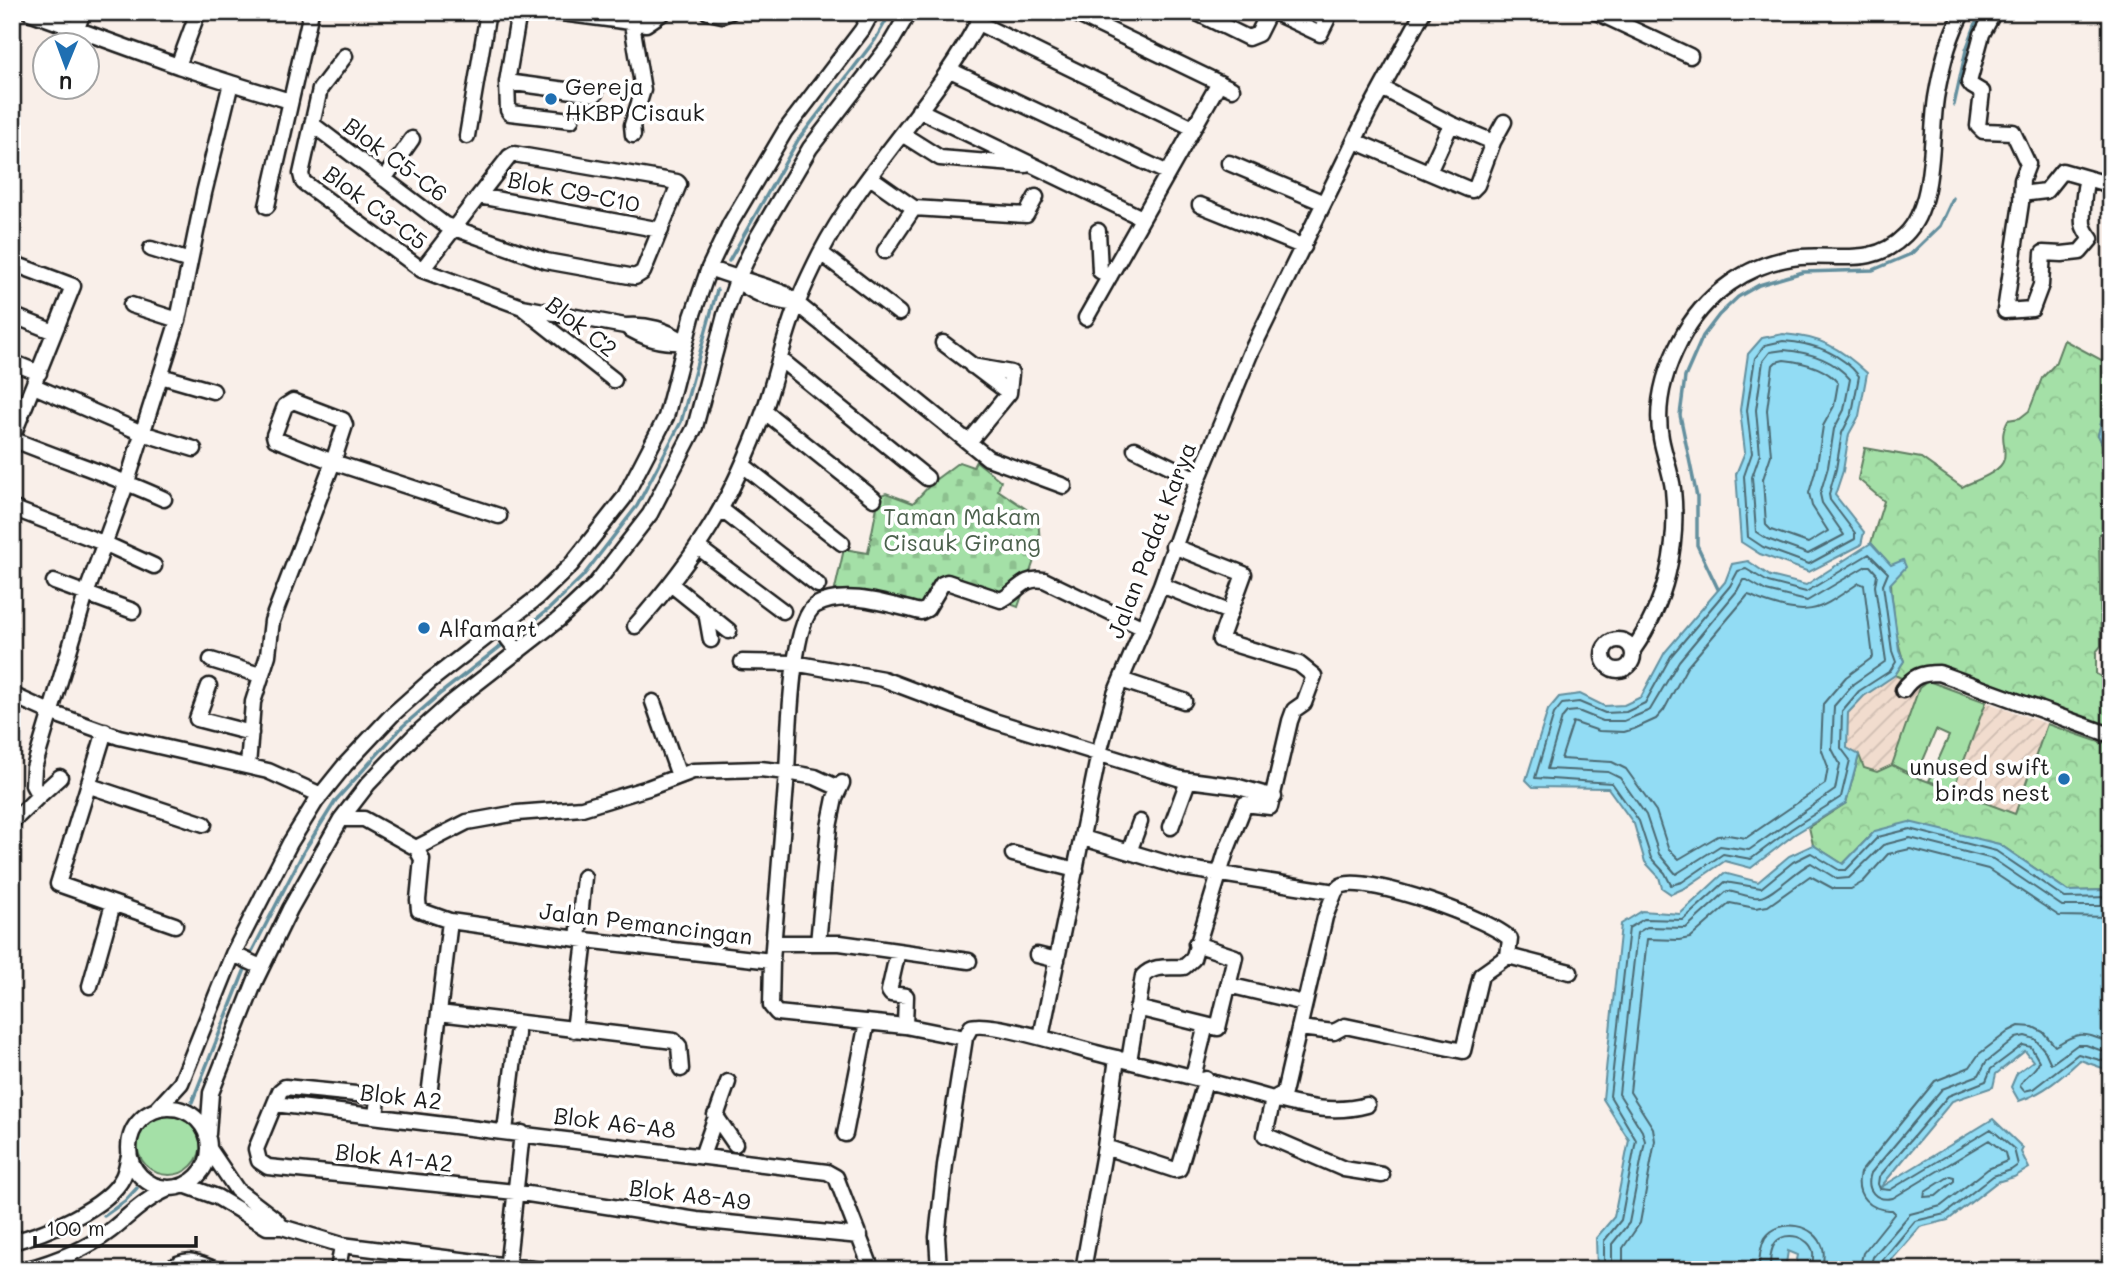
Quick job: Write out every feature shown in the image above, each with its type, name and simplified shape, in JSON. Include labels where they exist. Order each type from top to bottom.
[{"type":"street","points":[[29,12],[76,31],[290,102]]},
{"type":"street","points":[[76,31],[83,12]]},
{"type":"street","points":[[178,66],[198,12]]},
{"type":"street","points":[[267,206],[311,12]]},
{"type":"street","points":[[467,136],[488,12]]},
{"type":"street","points":[[519,12],[508,82],[510,113],[571,120]]},
{"type":"street","points":[[554,12],[632,24],[646,24],[664,12]]},
{"type":"street","points":[[708,12],[722,15],[730,12]]},
{"type":"street","points":[[169,1188],[155,1186],[134,1169],[129,1156],[128,1141],[134,1126],[144,1115],[158,1108],[181,1083],[233,954],[279,864],[319,798],[391,715],[430,681],[538,597],[571,565],[624,498],[666,417],[685,342],[709,268],[730,224],[785,131],[862,30],[872,12]]},
{"type":"street","points":[[24,1270],[74,1252],[108,1233],[153,1195],[184,1185],[197,1177],[206,1165],[210,1150],[208,1135],[211,1093],[261,967],[341,819],[368,785],[413,737],[558,620],[594,586],[650,514],[695,427],[737,280],[757,238],[810,148],[889,46],[909,12]]},
{"type":"street","points":[[1072,12],[1226,86],[1193,128],[1086,318]]},
{"type":"street","points":[[1195,12],[1248,37],[1258,34],[1271,12],[1320,34],[1327,20],[1309,12]]},
{"type":"street","name":"Jalan Padat Karya","points":[[1041,1037],[1099,753],[1106,722],[1121,680],[1161,585],[1198,480],[1250,354],[1355,141],[1423,12]]},
{"type":"street","points":[[1596,12],[1690,56]]},
{"type":"street","points":[[1633,650],[1643,636],[1662,593],[1672,559],[1675,523],[1673,486],[1661,436],[1660,403],[1667,368],[1680,339],[1698,311],[1721,288],[1774,261],[1802,257],[1863,258],[1885,250],[1905,235],[1918,219],[1927,191],[1937,97],[1947,51],[1963,12]]},
{"type":"street","points":[[1994,12],[1982,34],[1969,84],[1982,92],[1980,130],[2014,133],[2028,164],[2022,180],[2005,311],[2032,309],[2041,285],[2043,253],[2080,252],[2091,239],[2083,226],[2083,192],[2087,178]]},
{"type":"street","points":[[635,626],[671,585],[722,510],[764,411],[797,304],[821,253],[870,177],[950,70],[980,18],[1193,128]]},
{"type":"street","points":[[632,24],[643,90],[632,125],[633,135]]},
{"type":"street","points":[[312,124],[320,89],[345,56]]},
{"type":"street","points":[[950,70],[1168,173]]},
{"type":"street","points":[[508,82],[594,94]]},
{"type":"street","points":[[39,796],[33,785],[34,768],[86,594],[127,482],[178,320],[231,83]]},
{"type":"street","points":[[1382,88],[1451,124],[1493,142]]},
{"type":"street","points":[[919,110],[1142,218]]},
{"type":"street","points":[[1355,141],[1472,190],[1477,185],[1493,142],[1504,122]]},
{"type":"street","name":"Blok C5-C6","points":[[312,124],[445,225],[546,261],[635,277],[643,272],[661,230]]},
{"type":"street","name":"Blok C3-C5","points":[[312,124],[301,174],[303,182],[422,270],[522,307]]},
{"type":"street","points":[[1429,172],[1451,124]]},
{"type":"street","points":[[902,134],[940,159],[1034,166]]},
{"type":"street","points":[[384,178],[412,139]]},
{"type":"street","points":[[422,270],[509,157],[519,153],[677,182],[680,187],[661,230]]},
{"type":"street","points":[[1229,163],[1324,203]]},
{"type":"street","points":[[2021,194],[2046,191],[2062,172],[2111,185]]},
{"type":"street","points":[[870,177],[914,208],[1026,215],[1036,197]]},
{"type":"street","name":"Blok C9-C10","points":[[479,196],[661,230]]},
{"type":"street","points":[[1200,205],[1304,247]]},
{"type":"street","points":[[885,251],[914,208]]},
{"type":"street","points":[[1098,231],[1100,271],[1110,276]]},
{"type":"street","points":[[151,249],[190,261]]},
{"type":"street","points":[[821,253],[899,313]]},
{"type":"street","points":[[12,263],[72,286],[36,380],[17,413],[12,439],[70,463],[127,482],[164,499]]},
{"type":"street","points":[[709,268],[737,280],[752,292],[779,303],[797,304],[988,457],[1064,486]]},
{"type":"street","points":[[131,304],[178,320]]},
{"type":"street","points":[[522,307],[625,326],[640,336],[666,343],[685,342]]},
{"type":"street","name":"Blok C2","points":[[522,307],[614,380]]},
{"type":"street","points":[[12,314],[54,332]]},
{"type":"street","points":[[943,344],[1009,393],[969,442]]},
{"type":"street","points":[[780,359],[927,478]]},
{"type":"street","points":[[12,362],[36,380],[142,433],[194,449]]},
{"type":"street","points":[[161,376],[213,391]]},
{"type":"street","points":[[248,766],[253,702],[268,655],[272,621],[333,462],[345,425],[344,420],[293,401],[285,406],[274,438],[333,462],[499,516]]},
{"type":"street","points":[[764,411],[874,499]]},
{"type":"street","points":[[1135,449],[1198,480]]},
{"type":"street","points":[[743,465],[842,543]]},
{"type":"street","points":[[12,508],[106,544],[154,566]]},
{"type":"street","points":[[722,510],[818,585]]},
{"type":"street","points":[[1083,1270],[1105,1147],[1142,981],[1147,972],[1158,967],[1184,967],[1193,959],[1242,808],[1245,804],[1270,807],[1290,721],[1294,710],[1304,703],[1314,676],[1300,664],[1220,640],[1244,573],[1173,546]]},
{"type":"street","points":[[698,548],[783,611]]},
{"type":"street","points":[[772,961],[794,663],[807,616],[818,604],[832,599],[871,600],[921,612],[927,609],[942,584],[947,582],[1001,600],[1027,579],[1044,580],[1142,626]]},
{"type":"street","points":[[54,582],[133,611]]},
{"type":"street","points":[[671,585],[729,631]]},
{"type":"street","points":[[1161,585],[1229,612]]},
{"type":"street","points":[[706,612],[711,640]]},
{"type":"street","points":[[499,627],[518,652]]},
{"type":"street","points":[[211,660],[260,675]]},
{"type":"street","points":[[742,662],[794,663],[898,683],[994,722],[1188,781],[1204,780],[1273,797]]},
{"type":"street","points":[[1903,690],[1911,680],[1922,673],[1939,673],[2105,733],[2111,732]]},
{"type":"street","points":[[1121,680],[1184,701]]},
{"type":"street","points":[[209,686],[197,719],[251,733]]},
{"type":"street","points":[[12,695],[52,713],[119,737],[268,771],[319,798]]},
{"type":"street","points":[[653,702],[679,776]]},
{"type":"street","points":[[105,731],[58,884],[175,925]]},
{"type":"street","points":[[341,819],[364,819],[416,848],[467,822],[517,813],[582,808],[693,771],[718,769],[787,772],[815,777],[840,786],[829,827],[818,943]]},
{"type":"street","points":[[12,822],[60,777]]},
{"type":"street","points":[[1171,827],[1188,781]]},
{"type":"street","points":[[90,786],[204,824]]},
{"type":"street","points":[[1129,852],[1140,822]]},
{"type":"street","points":[[1083,838],[1183,868],[1335,892]]},
{"type":"street","name":"Jalan Pemancingan","points":[[416,848],[422,859],[419,910],[450,921],[772,961],[771,1006],[776,1013],[905,1026],[965,1038]]},
{"type":"street","points":[[1013,854],[1076,870]]},
{"type":"street","points":[[574,1030],[584,877]]},
{"type":"street","points":[[1299,1028],[1334,1032],[1345,1026],[1462,1052],[1481,975],[1508,956],[1510,939],[1420,897],[1383,888],[1349,884],[1341,885],[1335,892],[1325,917],[1304,1003],[1284,1093],[1273,1099],[1265,1135],[1344,1169],[1382,1175]]},
{"type":"street","points":[[90,986],[114,904]]},
{"type":"street","points":[[429,1097],[450,921]]},
{"type":"street","points":[[774,943],[854,944],[969,961]]},
{"type":"street","points":[[1137,1008],[1218,1028],[1235,957],[1196,944]]},
{"type":"street","points":[[898,951],[889,991],[891,994],[906,996],[905,1026]]},
{"type":"street","points":[[233,954],[261,967]]},
{"type":"street","points":[[1037,955],[1057,960]]},
{"type":"street","points":[[1508,956],[1570,972]]},
{"type":"street","points":[[1228,985],[1304,1003]]},
{"type":"street","points":[[439,1013],[674,1041],[679,1046],[681,1069]]},
{"type":"street","points":[[845,1134],[867,1022]]},
{"type":"street","points":[[939,1270],[937,1237],[965,1038],[975,1025],[1041,1037],[1307,1108],[1335,1111],[1367,1105]]},
{"type":"street","points":[[1105,1147],[1179,1169],[1200,1078],[1206,1025]]},
{"type":"street","points":[[505,1131],[517,1034]]},
{"type":"street","points":[[702,1156],[728,1082]]},
{"type":"street","name":"Blok A2","points":[[268,1167],[259,1161],[256,1149],[280,1091],[285,1087],[376,1096],[376,1116],[522,1133]]},
{"type":"street","points":[[158,1108],[174,1107],[188,1111],[200,1121],[208,1135]]},
{"type":"street","points":[[715,1115],[735,1144]]},
{"type":"street","points":[[507,1268],[522,1133]]},
{"type":"street","name":"Blok A6-A8","points":[[522,1133],[827,1172],[836,1177],[860,1236]]},
{"type":"street","points":[[210,1150],[244,1204],[267,1227],[282,1227],[342,1245],[507,1268],[541,1270]]},
{"type":"street","points":[[12,1242],[60,1225],[91,1208],[122,1178],[129,1156]]},
{"type":"street","name":"Blok A1-A2","points":[[268,1167],[515,1192]]},
{"type":"street","points":[[184,1185],[244,1204]]},
{"type":"street","name":"Blok A8-A9","points":[[515,1192],[697,1220],[860,1236]]},
{"type":"street","points":[[860,1236],[872,1270]]},
{"type":"street","points":[[338,1270],[342,1245]]},
{"type":"street","points":[[169,1270],[180,1261],[193,1261],[216,1270]]},
{"type":"shaded area","points":[[1895,675],[1914,682],[1919,688],[1892,765],[1877,772],[1864,768],[1859,755],[1847,748],[1848,713],[1864,696]]},
{"type":"shaded area","points":[[1986,702],[2047,724],[2016,814],[1953,790]]},
{"type":"green space","points":[[2064,340],[2111,365],[2111,384],[2098,435],[2111,463],[2111,533],[2099,534],[2101,646],[2096,652],[2096,674],[2111,682],[2111,727],[1920,669],[1903,679],[1895,675],[1904,661],[1894,615],[1891,566],[1871,543],[1884,501],[1858,479],[1865,448],[1921,458],[1962,487],[1998,468],[2004,459],[2003,436],[2008,420],[2020,418],[2029,411],[2042,378],[2055,364]]},
{"type":"green space","name":"Taman Makam Cisauk Girang","points":[[976,461],[1001,481],[998,490],[1038,517],[1040,543],[1018,607],[943,579],[920,615],[835,589],[844,549],[868,553],[879,496],[886,493],[913,503],[935,480],[959,462],[973,467]]},
{"type":"green space","points":[[1928,681],[1986,702],[1953,790],[1929,781],[1949,736],[1936,730],[1916,777],[1892,765],[1919,688]]},
{"type":"green space","points":[[2047,724],[2102,743],[2111,740],[2111,820],[2102,848],[2111,851],[2111,890],[2068,891],[1999,844],[1875,831],[1843,864],[1813,845],[1809,827],[1846,803],[1859,755],[1864,768],[1877,772],[1892,765],[1916,777],[2015,814]]},
{"type":"green space","points":[[169,1111],[181,1113],[192,1120],[199,1131],[199,1155],[192,1166],[181,1173],[169,1175],[157,1173],[146,1166],[139,1155],[137,1143],[139,1131],[146,1120],[157,1113]]},
{"type":"water","points":[[1783,334],[1829,345],[1867,373],[1859,416],[1849,434],[1843,471],[1835,495],[1864,532],[1861,545],[1809,572],[1760,554],[1741,542],[1736,474],[1745,452],[1740,410],[1748,354],[1762,338]]},
{"type":"water","points":[[2111,384],[2111,463],[2098,435]]},
{"type":"water","points":[[1871,543],[1891,565],[1903,560],[1906,567],[1890,584],[1899,650],[1904,661],[1895,675],[1864,696],[1848,713],[1847,748],[1859,755],[1846,803],[1795,834],[1751,868],[1725,861],[1685,888],[1671,894],[1662,888],[1659,877],[1645,862],[1634,824],[1608,788],[1533,787],[1526,780],[1548,710],[1559,697],[1580,694],[1604,706],[1624,705],[1641,697],[1665,652],[1725,582],[1732,564],[1748,561],[1770,576],[1806,585]]},
{"type":"water","points":[[1909,822],[1999,844],[2068,891],[2111,890],[2111,1071],[2080,1060],[2045,1089],[2019,1101],[2011,1087],[2017,1073],[2033,1061],[2025,1051],[1996,1074],[1993,1087],[1952,1101],[1880,1188],[1993,1119],[2023,1148],[2021,1152],[2029,1168],[2014,1177],[1997,1182],[1948,1220],[1920,1227],[1883,1270],[1795,1270],[1798,1255],[1788,1251],[1785,1270],[1597,1270],[1596,1238],[1614,1217],[1629,1140],[1603,1099],[1621,924],[1642,911],[1680,914],[1724,873],[1758,882],[1789,856],[1813,845],[1843,864],[1875,831]]},
{"type":"waterway","points":[[729,261],[798,140],[875,40],[891,12]]},
{"type":"waterway","points":[[1954,105],[1966,50],[1980,12]]},
{"type":"waterway","points":[[1718,589],[1697,545],[1697,497],[1680,415],[1685,377],[1703,336],[1719,315],[1738,297],[1759,285],[1803,272],[1873,270],[1911,254],[1940,226],[1953,198]]},
{"type":"waterway","points":[[512,638],[549,609],[583,576],[637,506],[681,422],[717,290]]},
{"type":"waterway","points":[[249,957],[304,851],[336,800],[403,726],[506,642]]},
{"type":"waterway","points":[[192,1102],[247,964]]},
{"type":"waterway","points":[[104,1216],[125,1201],[137,1188]]},
{"type":"place","name":"Gereja HKBP Cisauk","points":[[551,99]]},
{"type":"place","name":"Alfamart","points":[[424,628]]},
{"type":"place","name":"unused swift birds nest","points":[[2064,779]]}]
